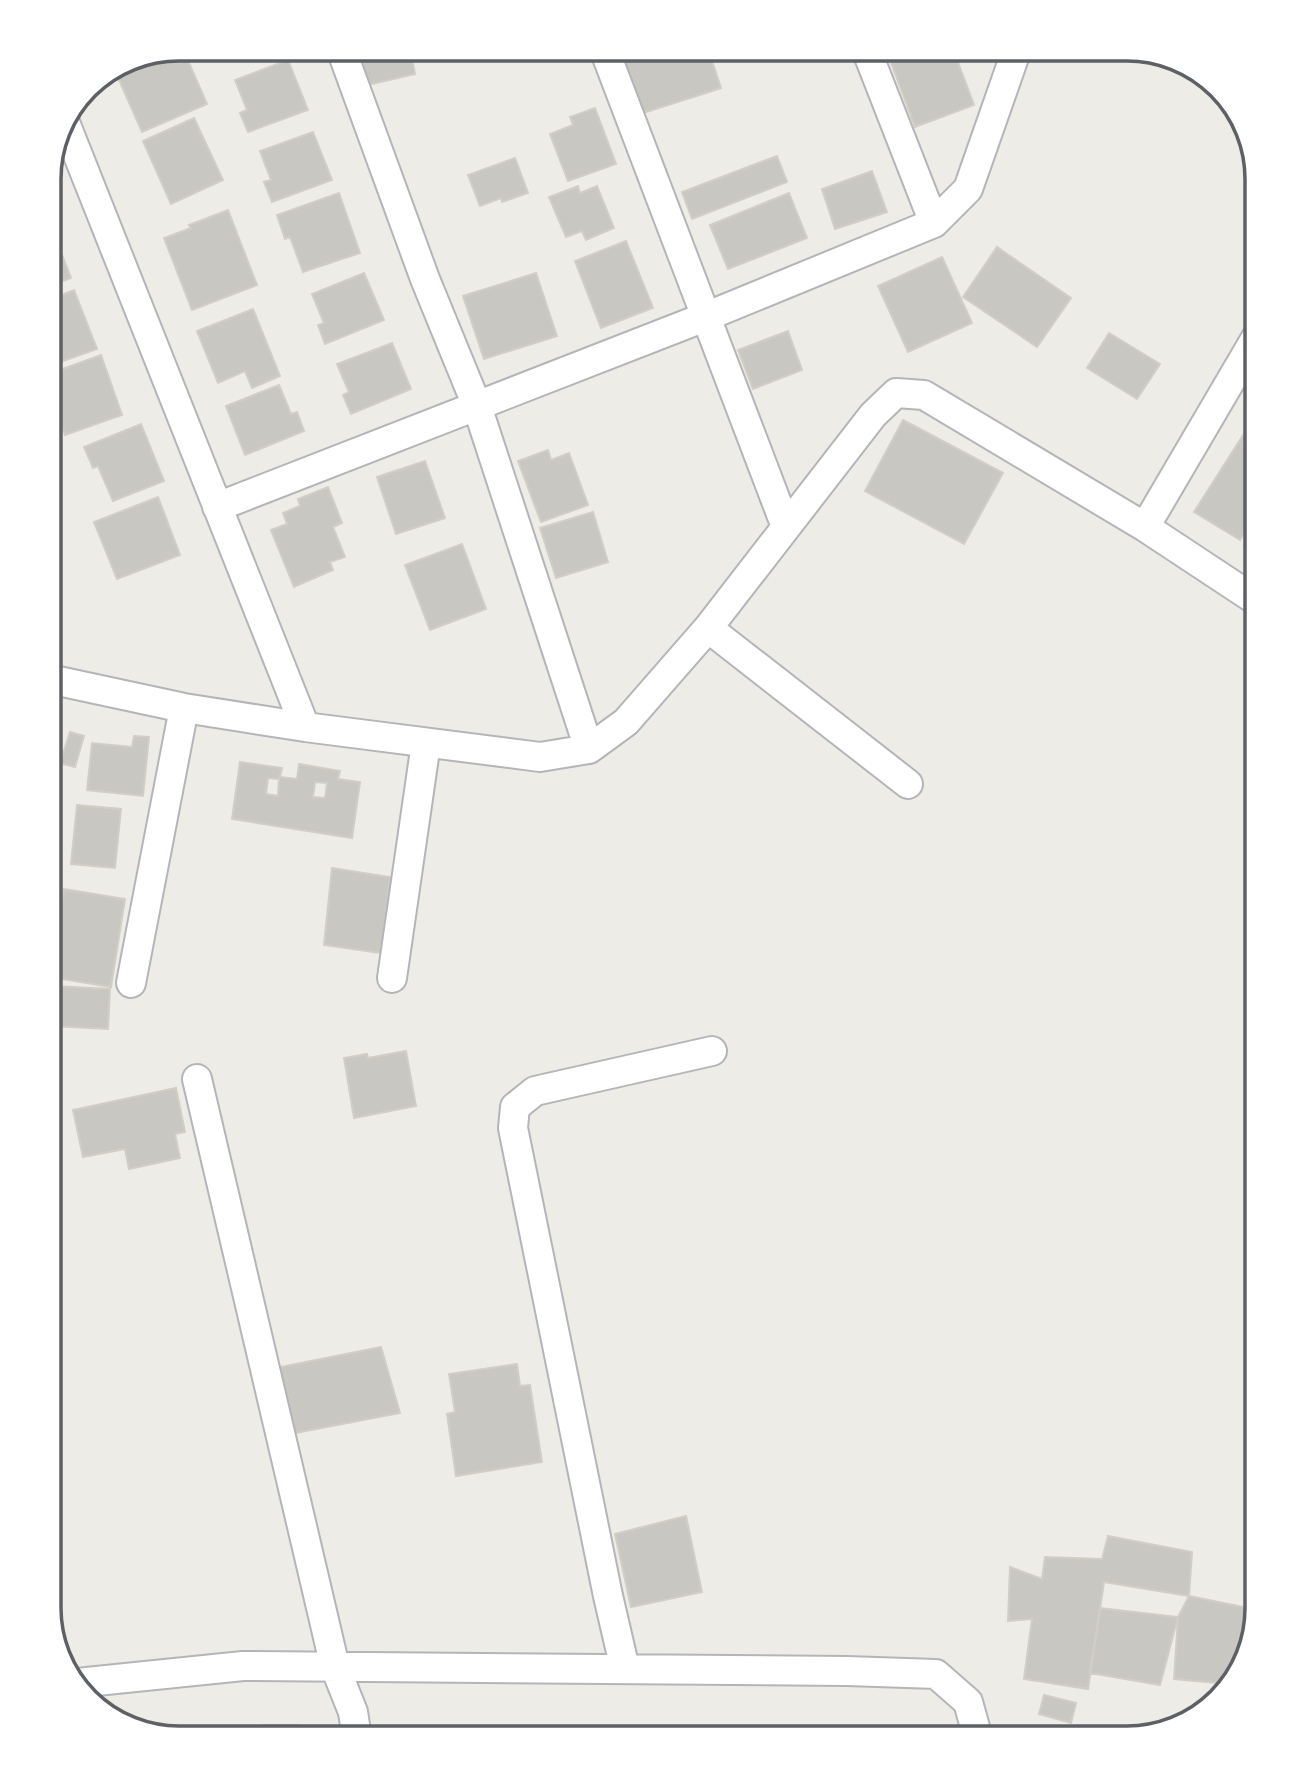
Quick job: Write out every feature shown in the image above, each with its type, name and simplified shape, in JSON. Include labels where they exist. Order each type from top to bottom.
[{"type":"street","points":[[345,61],[425,279],[477,406],[589,750]]},
{"type":"street","points":[[609,61],[786,527]]},
{"type":"street","points":[[871,62],[934,223]]},
{"type":"street","points":[[216,507],[705,317],[934,223],[968,189],[1012,62]]},
{"type":"street","points":[[70,135],[305,727]]},
{"type":"street","points":[[1145,527],[1245,356]]},
{"type":"street","points":[[62,682],[184,708],[426,743],[540,757],[589,750],[626,722],[708,628],[873,415],[896,393],[924,395],[1145,527],[1245,593]]},
{"type":"street","points":[[708,628],[908,784]]},
{"type":"street","points":[[131,984],[184,708]]},
{"type":"street","points":[[392,978],[426,743]]},
{"type":"street","points":[[625,1669],[515,1141],[515,1107],[535,1091],[712,1051]]},
{"type":"street","points":[[197,1079],[335,1667],[353,1712],[355,1725]]},
{"type":"street","points":[[88,1682],[243,1666],[936,1674],[968,1702],[975,1726]]},
{"type":"building","points":[[188,61],[207,104],[142,132],[118,78],[164,62]]},
{"type":"building","points":[[288,61],[308,110],[248,132],[240,113],[247,110],[235,80]]},
{"type":"building","points":[[357,61],[412,61],[415,74],[363,86]]},
{"type":"building","points":[[615,61],[712,62],[721,88],[634,116]]},
{"type":"building","points":[[891,62],[958,62],[974,105],[915,127]]},
{"type":"building","points":[[595,108],[616,164],[568,181],[550,134],[573,125],[570,117]]},
{"type":"building","points":[[194,118],[223,180],[171,204],[143,141]]},
{"type":"building","points":[[313,132],[332,180],[272,202],[264,182],[271,180],[260,151]]},
{"type":"building","points":[[777,156],[787,182],[692,219],[682,192]]},
{"type":"building","points":[[515,158],[528,193],[502,202],[501,198],[480,206],[468,175]]},
{"type":"building","points":[[872,171],[887,212],[835,229],[822,189]]},
{"type":"building","points":[[578,186],[580,193],[597,186],[614,228],[586,240],[582,231],[566,237],[549,197]]},
{"type":"building","points":[[339,193],[360,253],[303,272],[290,237],[285,239],[277,215]]},
{"type":"building","points":[[789,193],[807,238],[728,269],[710,225]]},
{"type":"building","points":[[228,210],[257,285],[192,310],[164,238]]},
{"type":"building","points":[[626,241],[653,308],[601,328],[575,261]]},
{"type":"building","points":[[997,247],[1071,298],[1037,347],[963,297]]},
{"type":"building","points":[[62,255],[71,278],[62,281]]},
{"type":"building","points":[[942,257],[972,323],[908,352],[878,286]]},
{"type":"building","points":[[364,273],[384,320],[325,344],[318,325],[324,323],[312,294]]},
{"type":"building","points":[[536,273],[557,336],[484,359],[463,296]]},
{"type":"building","points":[[74,290],[97,349],[62,361],[62,295]]},
{"type":"building","points":[[253,309],[280,376],[252,388],[245,371],[218,383],[197,331]]},
{"type":"building","points":[[788,331],[802,370],[753,389],[738,350]]},
{"type":"building","points":[[1109,333],[1160,364],[1137,399],[1087,368]]},
{"type":"building","points":[[392,343],[411,389],[351,414],[343,395],[349,392],[337,364]]},
{"type":"building","points":[[101,355],[122,415],[65,435],[62,426],[62,369]]},
{"type":"building","points":[[279,385],[291,414],[297,412],[304,431],[245,455],[226,406]]},
{"type":"building","points":[[903,420],[1003,473],[964,544],[865,491]]},
{"type":"building","points":[[141,424],[164,481],[113,501],[98,466],[93,468],[84,447]]},
{"type":"building","points":[[1245,432],[1245,532],[1240,540],[1194,512]]},
{"type":"building","points":[[548,450],[551,460],[569,453],[588,505],[541,522],[518,461]]},
{"type":"building","points":[[425,461],[445,518],[396,534],[377,477]]},
{"type":"building","points":[[328,487],[342,523],[333,527],[345,557],[330,562],[333,570],[294,587],[271,530],[287,524],[283,513],[300,506],[298,499]]},
{"type":"building","points":[[158,497],[180,555],[117,579],[94,522]]},
{"type":"building","points":[[593,512],[608,562],[556,578],[540,528]]},
{"type":"building","points":[[462,544],[486,609],[430,630],[405,565]]},
{"type":"building","points":[[70,732],[84,736],[75,767],[62,763]]},
{"type":"building","points":[[134,736],[149,737],[143,796],[87,790],[92,743],[132,747]]},
{"type":"building","points":[[240,762],[282,768],[280,777],[297,779],[299,764],[340,771],[338,779],[360,782],[352,838],[232,819]],"holes":[[[268,778],[279,779],[278,796],[266,794]],[[315,782],[327,783],[325,798],[313,797]]]},
{"type":"building","points":[[77,805],[121,809],[115,868],[71,864]]},
{"type":"building","points":[[332,868],[390,877],[381,953],[324,945]]},
{"type":"building","points":[[64,889],[125,899],[111,987],[61,979]]},
{"type":"building","points":[[61,986],[110,989],[108,1029],[61,1027]]},
{"type":"building","points":[[406,1051],[416,1106],[354,1118],[344,1058],[367,1054],[368,1058]]},
{"type":"building","points":[[176,1088],[185,1132],[175,1134],[180,1158],[129,1169],[125,1149],[83,1157],[73,1110]]},
{"type":"building","points":[[381,1347],[400,1413],[295,1433],[276,1368]]},
{"type":"building","points":[[517,1364],[520,1386],[530,1385],[542,1462],[456,1476],[447,1414],[455,1412],[449,1374]]},
{"type":"building","points":[[686,1516],[702,1592],[631,1607],[615,1534]]},
{"type":"building","points":[[1108,1536],[1192,1552],[1189,1596],[1104,1582],[1088,1689],[1024,1679],[1032,1619],[1008,1621],[1010,1567],[1042,1579],[1045,1557],[1102,1559]]},
{"type":"building","points":[[1189,1596],[1245,1607],[1236,1653],[1217,1683],[1174,1679],[1178,1617]]},
{"type":"building","points":[[1100,1608],[1178,1617],[1160,1685],[1090,1673]]},
{"type":"building","points":[[1044,1695],[1076,1703],[1071,1723],[1039,1714]]}]
